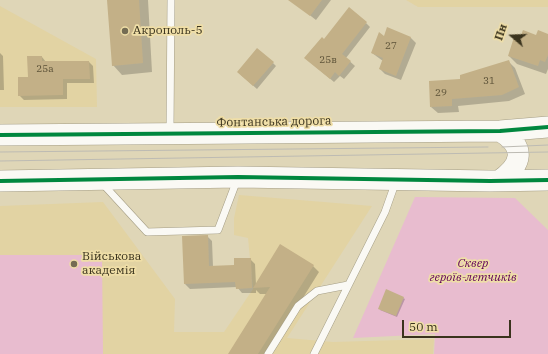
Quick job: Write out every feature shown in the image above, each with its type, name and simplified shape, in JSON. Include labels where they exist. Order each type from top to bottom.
[{"type":"main road","name":"Фонтанська дорога","points":[[0,135],[500,130],[548,128]]},
{"type":"main road","points":[[499,181],[509,174],[514,168],[518,153],[517,147],[511,138],[500,130]]},
{"type":"main road","points":[[0,181],[238,177],[499,181],[548,180]]},
{"type":"lane","points":[[170,134],[171,0]]},
{"type":"lane","points":[[99,179],[147,232],[178,232],[218,230],[238,177]]},
{"type":"lane","points":[[314,354],[385,212],[396,179]]},
{"type":"lane","points":[[268,354],[298,306],[317,291],[348,285]]},
{"type":"shaded area","points":[[406,0],[548,0],[548,7],[418,7]]},
{"type":"shaded area","points":[[0,6],[96,59],[97,107],[0,107]]},
{"type":"shaded area","name":"Військова академія","points":[[239,195],[372,206],[287,338],[333,342],[434,339],[433,354],[0,354],[0,206],[103,202],[175,299],[174,332],[224,332],[253,289],[248,238],[234,235],[234,218]]},
{"type":"green space","name":"Сквер героїв-летчиків","points":[[415,197],[515,198],[548,230],[548,354],[434,354],[435,334],[353,338]]},
{"type":"green space","points":[[0,255],[102,255],[103,354],[0,354]]},
{"type":"building","name":"Акрополь-5","points":[[107,0],[139,0],[143,63],[112,66]]},
{"type":"building","points":[[288,0],[322,0],[310,16]]},
{"type":"building","points":[[349,7],[367,22],[342,54],[351,61],[339,76],[335,72],[330,79],[304,58],[322,37],[324,39]]},
{"type":"building","points":[[387,27],[411,37],[396,76],[379,69],[383,58],[371,53],[379,32],[384,36]]},
{"type":"building","points":[[523,30],[536,35],[538,30],[548,34],[548,55],[545,62],[540,60],[538,66],[508,56],[515,34],[521,35]]},
{"type":"building","points":[[257,48],[274,62],[253,86],[237,72]]},
{"type":"building","points":[[27,56],[42,56],[42,61],[89,61],[90,79],[63,79],[63,95],[18,96],[18,77],[28,77]]},
{"type":"building","points":[[509,60],[519,87],[502,95],[452,99],[452,106],[430,107],[429,81],[460,79],[460,75]]},
{"type":"building","points":[[208,235],[209,266],[234,265],[234,258],[251,258],[252,288],[236,289],[235,282],[184,284],[182,236]]},
{"type":"building","points":[[280,244],[314,265],[258,354],[228,354],[270,287],[253,288]]},
{"type":"building","points":[[386,289],[404,297],[396,316],[378,309]]},
{"type":"tram line","points":[[502,147],[548,145]]},
{"type":"tram line","points":[[0,152],[488,147]]},
{"type":"tram line","points":[[0,161],[548,152]]},
{"type":"cycle path","points":[[0,135],[500,131],[548,127]]},
{"type":"cycle path","points":[[0,181],[238,177],[490,181],[548,180]]},
{"type":"place","name":"Акрополь-5","points":[[125,31]]},
{"type":"place","name":"Військова академія","points":[[74,264]]}]
